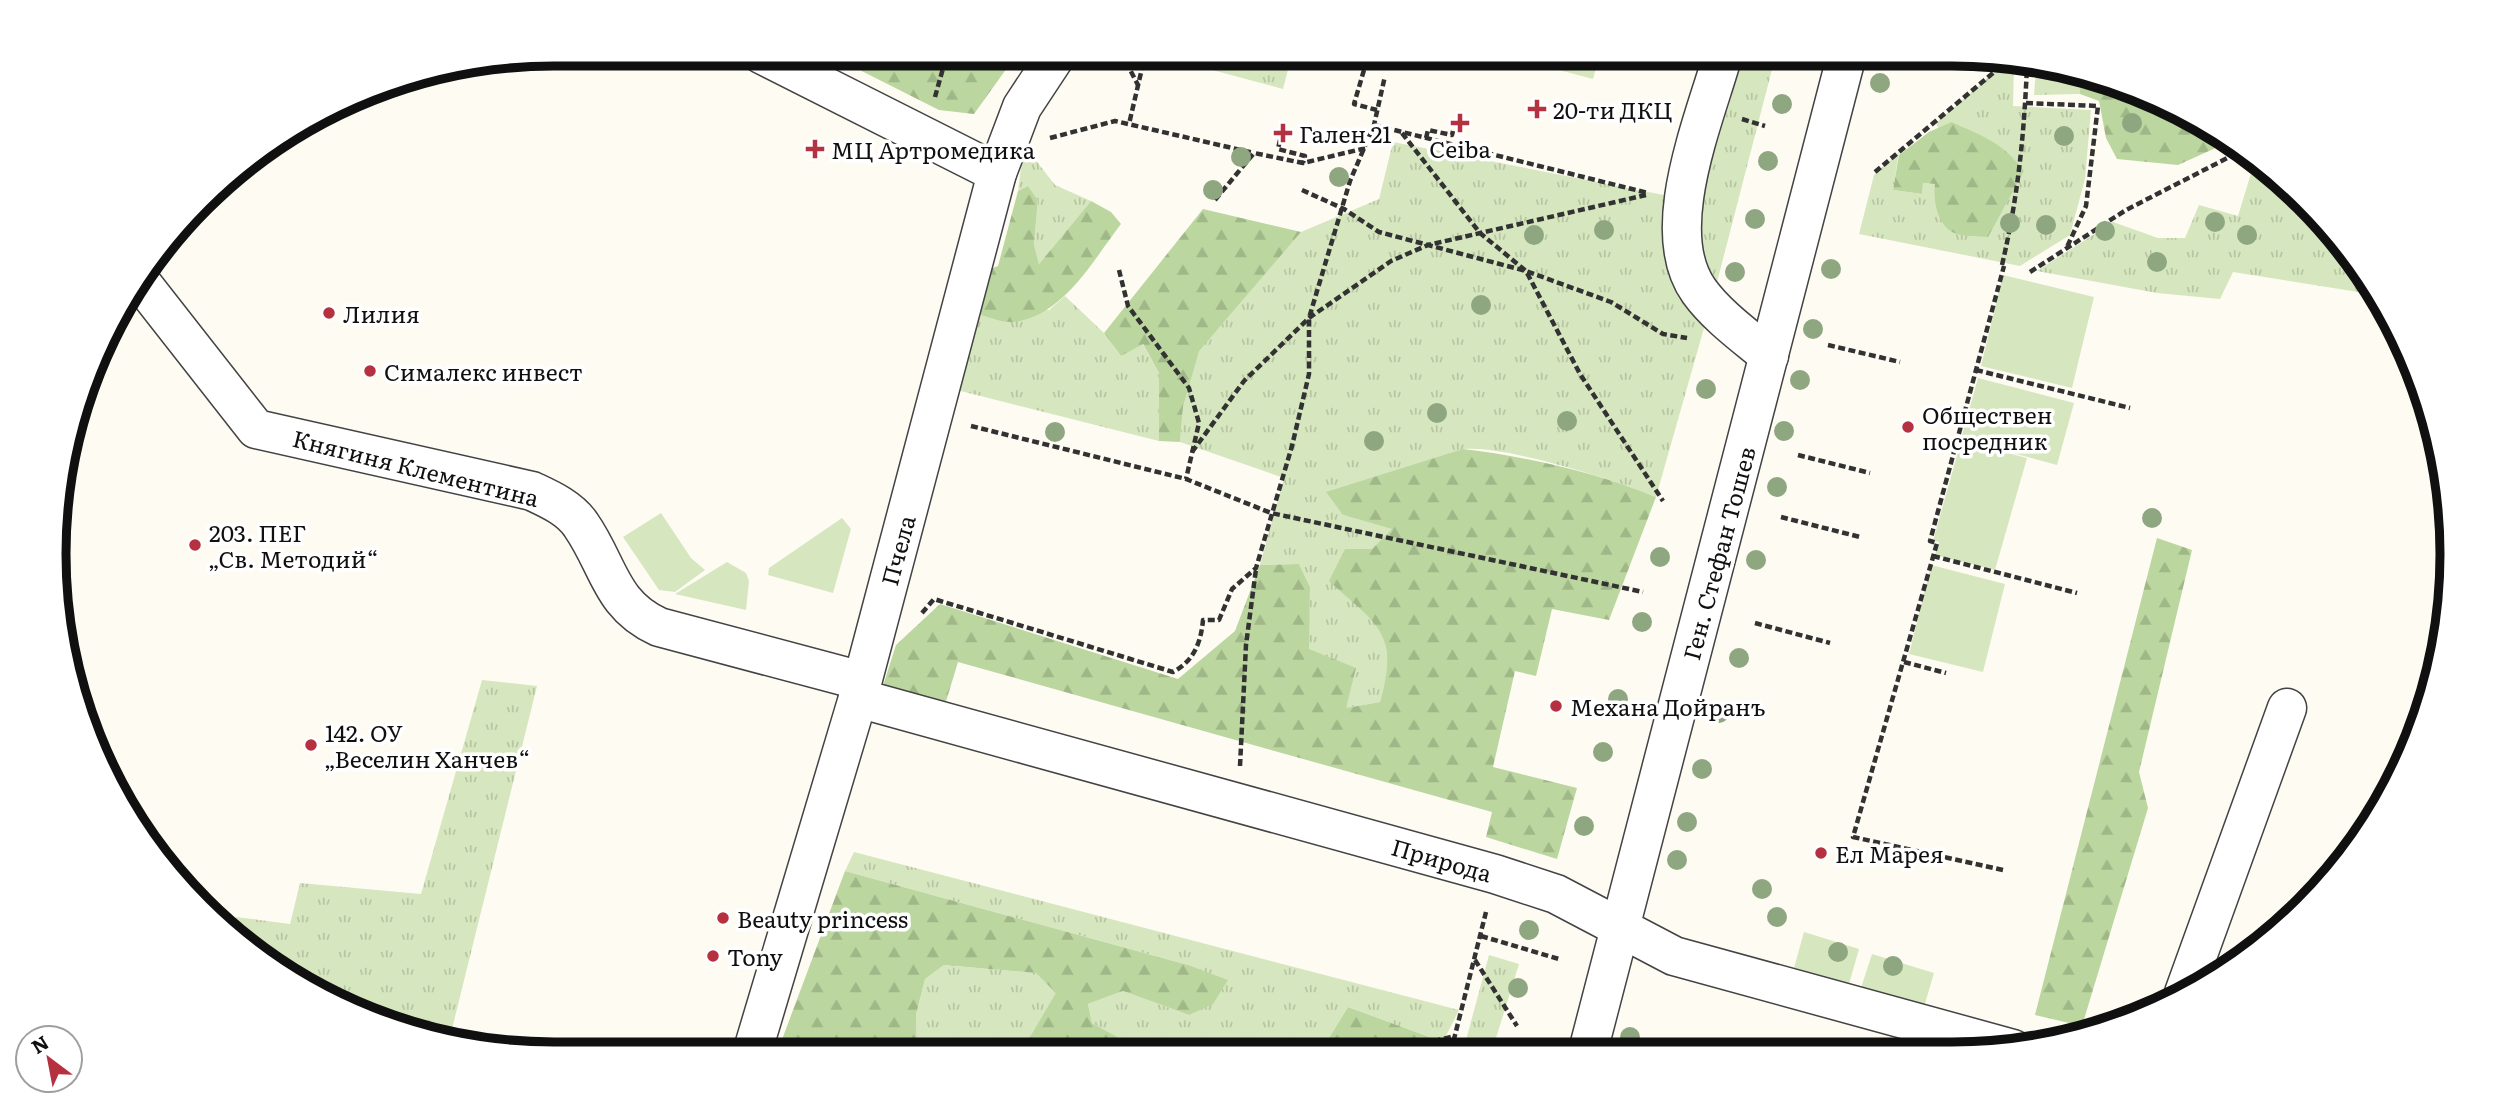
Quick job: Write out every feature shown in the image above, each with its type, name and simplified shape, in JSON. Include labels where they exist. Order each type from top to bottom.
[{"type":"street","points":[[785,66],[997,173]]},
{"type":"street","name":"Пчела","points":[[755,1042],[860,690],[997,173],[1022,107],[1049,66]]},
{"type":"street","points":[[1720,66],[1680,221],[1682,257],[1699,292],[1769,356]]},
{"type":"street","name":"Ген. Стефан Тошев","points":[[1590,1042],[1844,66]]},
{"type":"street","name":"Княгиня Клементина","points":[[146,288],[256,429],[532,491],[556,503],[580,523],[621,599],[636,617],[659,627],[860,690]]},
{"type":"street","name":"Природа","points":[[860,690],[1495,874],[1556,894],[1674,956],[1981,1040]]},
{"type":"street","points":[[2188,981],[2287,708]]},
{"type":"path","points":[[1128,66],[1138,86]]},
{"type":"path","points":[[1129,124],[1143,66]]},
{"type":"path","points":[[1875,172],[1997,69]]},
{"type":"path","points":[[1364,70],[1354,104],[1377,110]]},
{"type":"path","points":[[2003,870],[1853,837],[1937,543],[1930,541],[2003,266],[2017,200],[2027,73]]},
{"type":"path","points":[[1239,801],[1246,645],[1256,568],[1292,446],[1309,374],[1309,318],[1344,209],[1350,181],[1367,148],[1385,76]]},
{"type":"path","points":[[2025,103],[2098,106],[2086,206],[2067,247]]},
{"type":"path","points":[[1048,139],[1115,121],[1303,163],[1367,148]]},
{"type":"path","points":[[1192,452],[1244,381],[1309,318],[1391,261],[1428,245],[1650,194],[1374,125]]},
{"type":"path","points":[[1426,138],[1428,130],[1452,135],[1453,131]]},
{"type":"path","points":[[1402,133],[1479,233],[1525,271],[1580,374],[1663,501]]},
{"type":"path","points":[[1280,140],[1278,149],[1305,156],[1303,163]]},
{"type":"path","points":[[1215,200],[1254,153]]},
{"type":"path","points":[[2030,272],[2126,210],[2231,154]]},
{"type":"path","points":[[1301,190],[1344,209],[1379,232],[1525,271],[1611,302],[1663,334],[1699,339]]},
{"type":"path","points":[[1119,270],[1128,306],[1189,388],[1199,423],[1185,479]]},
{"type":"path","points":[[1828,345],[1900,362]]},
{"type":"path","points":[[1976,369],[2130,408]]},
{"type":"path","points":[[932,417],[1185,479],[1271,513],[1643,592]]},
{"type":"path","points":[[1798,455],[1870,472]]},
{"type":"path","points":[[1781,517],[1860,537]]},
{"type":"path","points":[[1933,556],[2077,593]]},
{"type":"path","points":[[876,632],[901,637],[934,599],[1173,672],[1187,665],[1201,639],[1203,620],[1219,620],[1232,589],[1256,568]]},
{"type":"path","points":[[1755,623],[1830,643]]},
{"type":"path","points":[[1904,662],[1946,673]]},
{"type":"path","points":[[1453,1042],[1495,874]]},
{"type":"path","points":[[1481,936],[1559,959]]},
{"type":"path","points":[[1475,960],[1517,1026]]},
{"type":"path","points":[[1428,1042],[1455,1035]]},
{"type":"green space","points":[[852,66],[1008,66],[974,114],[939,110]]},
{"type":"green space","points":[[1201,66],[1289,66],[1283,89]]},
{"type":"green space","points":[[1544,66],[1597,66],[1593,79]]},
{"type":"green space","points":[[1734,66],[1773,66],[1715,290],[1700,272],[1701,189]]},
{"type":"green space","points":[[1998,69],[2014,71],[2013,106],[2091,110],[2085,179],[2070,235],[2020,266],[1859,234],[1874,175],[1899,152],[1893,190],[1922,194],[1923,183],[1935,184],[1943,222],[1954,233],[1951,122],[1938,128],[1936,123]]},
{"type":"green space","points":[[2036,74],[2080,83],[2080,94],[2034,95]]},
{"type":"green space","points":[[2080,83],[2110,92],[2169,117],[2220,146],[2178,165],[2117,159],[2106,138],[2099,101],[2080,94]]},
{"type":"green space","points":[[1951,122],[2000,146],[2024,171],[1988,237],[1962,235],[1948,229],[1937,212],[1935,184],[1923,183],[1922,194],[1893,190],[1899,155],[1929,132]]},
{"type":"green space","points":[[1393,142],[1674,197],[1662,233],[1681,288],[1704,328],[1656,497],[1534,458],[1465,449],[1426,467],[1343,515],[1393,529],[1372,549],[1389,670],[1380,702],[1346,708],[1308,649],[1310,587],[1299,564],[1260,565],[1284,478],[1180,442],[1183,407],[1198,351],[1301,232],[1379,199]]},
{"type":"green space","points":[[1024,145],[1055,185],[1091,201],[1039,264],[1034,244],[1038,200],[1028,186],[1018,191]]},
{"type":"green space","points":[[2254,170],[2298,209],[2320,233],[2364,293],[2233,272],[2220,299],[2157,293],[2037,271],[2113,222],[2158,238],[2185,238],[2199,205],[2238,216]]},
{"type":"green space","points":[[1028,186],[1038,200],[1034,244],[1039,264],[1091,201],[1111,212],[1121,224],[1088,270],[1047,310],[1031,318],[1013,322],[970,311],[985,271],[998,266],[1018,191]]},
{"type":"green space","points":[[1203,209],[1301,232],[1199,351],[1183,407],[1180,442],[1159,441],[1159,373],[1143,344],[1121,356],[1104,333]]},
{"type":"green space","points":[[2003,275],[2094,297],[2072,388],[1981,366]]},
{"type":"green space","points":[[1065,296],[1104,333],[1121,356],[1142,343],[1159,373],[1159,441],[949,388],[970,311],[1049,310]]},
{"type":"green space","points":[[1978,378],[2074,403],[2057,465],[1961,439]]},
{"type":"green space","points":[[1961,441],[2027,458],[1995,570],[1935,555],[1939,542],[1933,541]]},
{"type":"green space","points":[[1463,449],[1561,467],[1656,497],[1609,620],[1552,609],[1536,676],[1515,671],[1493,767],[1577,788],[1557,859],[1486,837],[1492,812],[958,662],[944,708],[883,686],[896,645],[940,604],[1178,679],[1235,631],[1260,565],[1299,564],[1310,587],[1309,649],[1356,668],[1346,708],[1380,702],[1386,679],[1387,660],[1380,632],[1372,620],[1329,581],[1345,549],[1372,549],[1392,529],[1343,515],[1326,492]]},
{"type":"green space","points":[[661,513],[691,558],[705,570],[675,592],[659,590],[623,537]]},
{"type":"green space","points":[[842,518],[851,529],[833,593],[768,575],[769,568]]},
{"type":"green space","points":[[2157,538],[2192,550],[2139,772],[2148,808],[2083,1024],[2035,1015]]},
{"type":"green space","points":[[727,562],[746,573],[749,581],[746,610],[675,594]]},
{"type":"green space","points":[[1931,565],[2005,584],[1983,672],[1909,654]]},
{"type":"green space","points":[[482,680],[537,686],[452,1030],[397,1016],[338,991],[283,959],[234,922],[236,917],[290,924],[300,883],[421,894]]},
{"type":"green space","points":[[854,852],[1459,1010],[1443,1042],[1348,1007],[1327,1042],[1127,1042],[1092,1023],[1088,1004],[1123,991],[1189,1015],[1188,965],[845,871]]},
{"type":"green space","points":[[845,871],[1188,965],[1228,980],[1213,1004],[1189,1015],[1123,991],[1088,1004],[1092,1023],[1127,1042],[1027,1042],[1056,993],[1036,973],[944,965],[925,979],[916,1015],[917,1042],[781,1042]]},
{"type":"green space","points":[[1804,932],[1859,949],[1849,984],[1794,968]]},
{"type":"green space","points":[[1872,954],[1934,973],[1924,1007],[1861,988]]},
{"type":"green space","points":[[1489,955],[1519,964],[1495,1042],[1465,1042]]},
{"type":"green space","points":[[944,965],[1036,973],[1057,993],[1027,1042],[917,1042],[916,1015],[925,979]]},
{"type":"green space","points":[[1348,1007],[1443,1042],[1327,1042]]},
{"type":"place","name":"20-ти ДКЦ","points":[[1537,109]]},
{"type":"place","name":"Ceiba","points":[[1460,123]]},
{"type":"place","name":"Гален 21","points":[[1283,133]]},
{"type":"place","name":"МЦ Артромедика","points":[[815,149]]},
{"type":"place","name":"Лилия","points":[[329,313]]},
{"type":"place","name":"Сималекс инвест","points":[[370,371]]},
{"type":"place","name":"Обществен посредник","points":[[1908,427]]},
{"type":"place","name":"203. ПЕГ „Св. Методий“","points":[[195,545]]},
{"type":"place","name":"Механа Дойранъ","points":[[1556,706]]},
{"type":"place","name":"142. ОУ „Веселин Ханчев“","points":[[311,745]]},
{"type":"place","name":"Ел Марея","points":[[1821,853]]},
{"type":"place","name":"Beauty princess","points":[[723,918]]},
{"type":"place","name":"Tony","points":[[713,956]]}]
